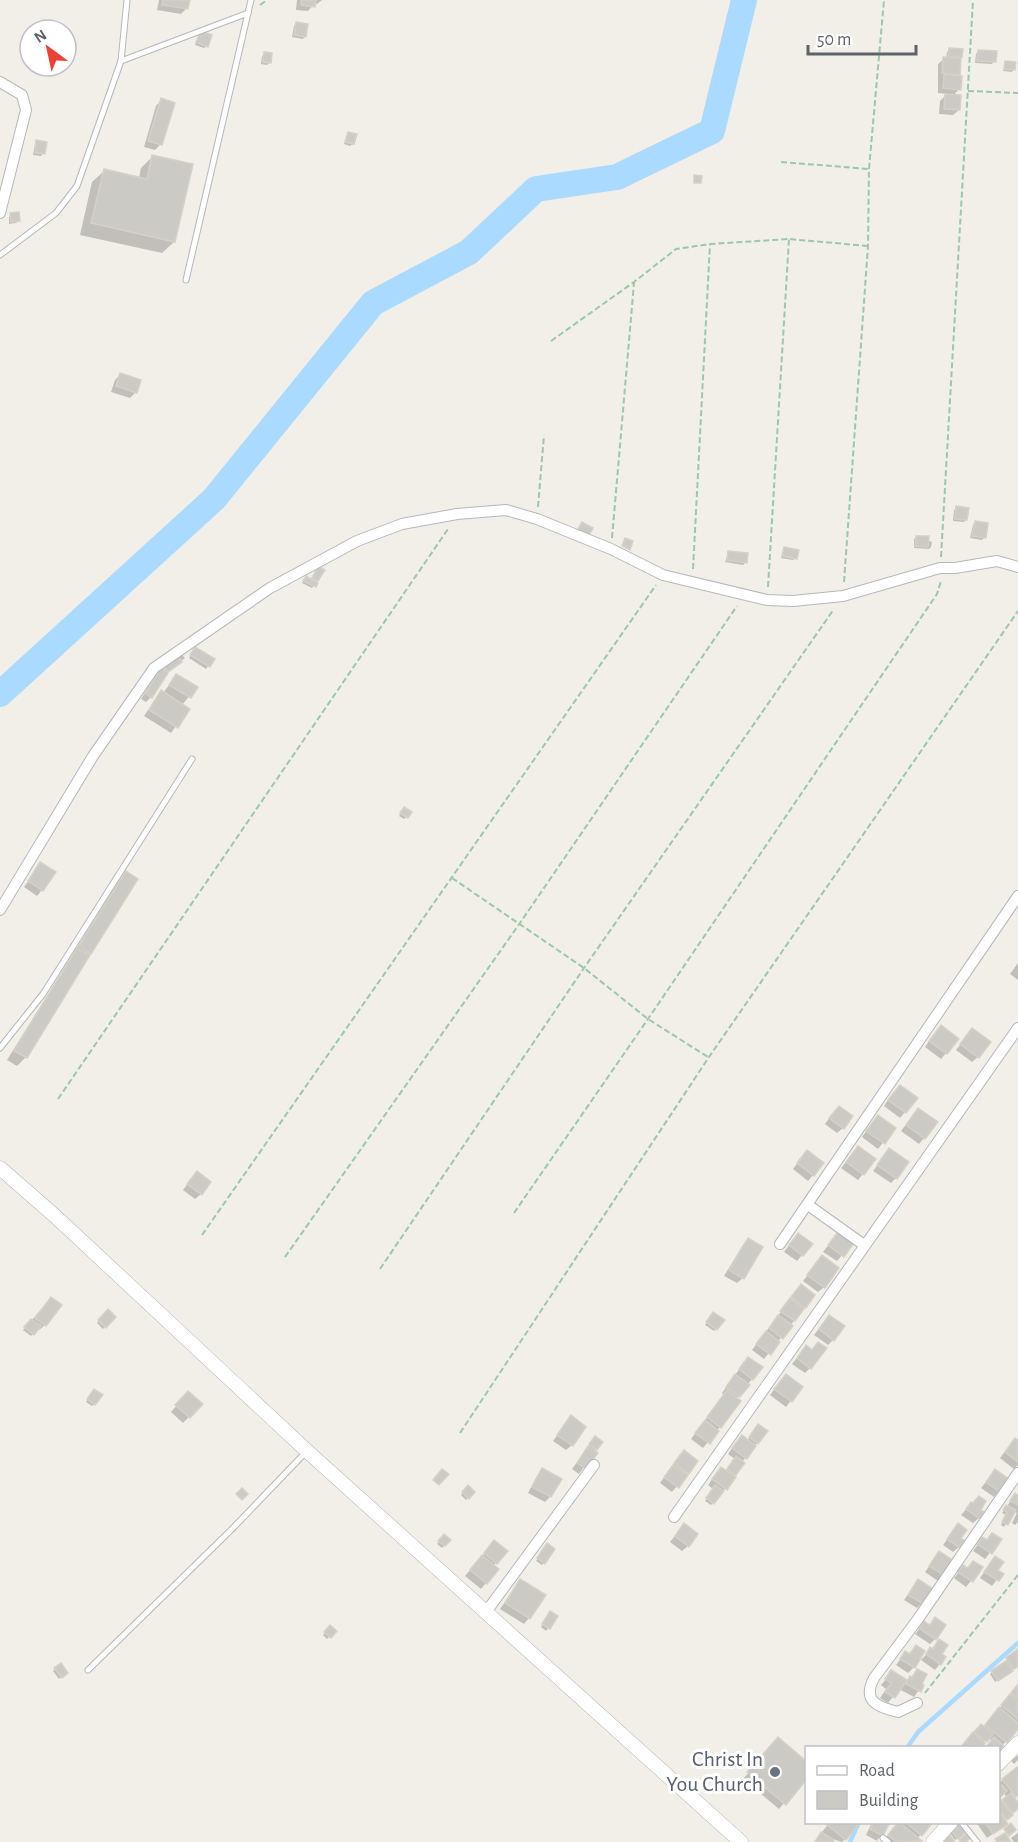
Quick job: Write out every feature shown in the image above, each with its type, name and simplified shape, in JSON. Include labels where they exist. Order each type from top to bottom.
[{"type":"street","points":[[0,82],[22,95],[26,110],[0,213]]},
{"type":"street","points":[[0,910],[93,756],[154,668],[270,588],[357,541],[402,524],[457,514],[506,510],[537,519],[611,549],[663,575],[767,600],[793,602],[843,596],[940,568],[955,568],[997,561],[1018,567]]},
{"type":"street","points":[[780,1244],[1018,896]]},
{"type":"street","points":[[674,1517],[1018,1028]]},
{"type":"street","points":[[0,1168],[55,1216],[307,1451],[741,1842]]},
{"type":"street","points":[[808,1205],[864,1245]]},
{"type":"street","points":[[486,1612],[594,1465]]},
{"type":"street","points":[[917,1703],[898,1712],[890,1710],[877,1705],[868,1689],[1018,1473]]},
{"type":"street","points":[[1000,1763],[1018,1743]]},
{"type":"street","points":[[933,1842],[949,1824]]},
{"type":"lane","points":[[0,255],[56,213],[77,186],[121,61],[127,0]]},
{"type":"lane","points":[[186,280],[251,0]]},
{"type":"lane","points":[[121,61],[248,13]]},
{"type":"lane","points":[[0,1048],[43,994],[192,759]]},
{"type":"lane","points":[[88,1670],[232,1529],[307,1451]]},
{"type":"lane","points":[[963,1824],[977,1842]]},
{"type":"path","points":[[380,1269],[584,968],[843,596],[868,246],[869,169],[884,0]]},
{"type":"path","points":[[514,1213],[938,594],[942,580],[940,568],[973,0]]},
{"type":"path","points":[[968,91],[1018,93]]},
{"type":"path","points":[[781,162],[869,169]]},
{"type":"path","points":[[551,341],[676,249],[710,244],[789,239],[868,246]]},
{"type":"path","points":[[767,600],[789,239]]},
{"type":"path","points":[[692,581],[710,244]]},
{"type":"path","points":[[611,549],[634,282]]},
{"type":"path","points":[[537,519],[544,435]]},
{"type":"path","points":[[58,1099],[457,514]]},
{"type":"path","points":[[202,1235],[663,575]]},
{"type":"path","points":[[285,1257],[520,923],[744,595]]},
{"type":"path","points":[[460,1432],[709,1057],[1018,611]]},
{"type":"path","points":[[452,878],[584,968],[648,1019],[709,1057]]},
{"type":"path","points":[[917,1703],[1018,1575]]},
{"type":"building","points":[[163,0],[190,0],[188,9],[162,5]]},
{"type":"building","points":[[301,0],[316,0],[315,7],[301,5]]},
{"type":"building","points":[[296,22],[308,24],[306,37],[294,35]]},
{"type":"building","points":[[201,31],[212,35],[208,47],[196,42]]},
{"type":"building","points":[[949,48],[963,49],[962,57],[948,57]]},
{"type":"building","points":[[978,50],[997,51],[996,62],[977,61]]},
{"type":"building","points":[[264,52],[272,53],[271,63],[263,62]]},
{"type":"building","points":[[943,57],[961,58],[960,75],[942,73]]},
{"type":"building","points":[[1005,61],[1016,62],[1015,70],[1004,69]]},
{"type":"building","points":[[944,74],[962,76],[961,90],[943,88]]},
{"type":"building","points":[[945,94],[961,95],[960,110],[944,109]]},
{"type":"building","points":[[161,98],[175,103],[162,145],[148,141]]},
{"type":"building","points":[[348,132],[357,134],[354,144],[345,142]]},
{"type":"building","points":[[36,140],[47,142],[45,154],[35,153]]},
{"type":"building","points":[[152,155],[193,164],[175,242],[91,223],[104,169],[147,179]]},
{"type":"building","points":[[694,175],[702,176],[701,183],[694,183]]},
{"type":"building","points":[[19,212],[20,221],[11,222],[10,213]]},
{"type":"building","points":[[120,373],[141,380],[137,393],[116,386]]},
{"type":"building","points":[[956,506],[969,508],[967,520],[955,519]]},
{"type":"building","points":[[975,521],[988,523],[986,538],[972,536]]},
{"type":"building","points":[[582,522],[593,528],[588,537],[577,531]]},
{"type":"building","points":[[916,536],[929,536],[928,547],[915,546]]},
{"type":"building","points":[[625,538],[633,541],[630,550],[622,546]]},
{"type":"building","points":[[784,547],[799,550],[797,559],[782,556]]},
{"type":"building","points":[[728,551],[748,553],[747,563],[727,560]]},
{"type":"building","points":[[318,566],[325,570],[318,581],[312,578]]},
{"type":"building","points":[[306,576],[318,583],[316,587],[303,581]]},
{"type":"building","points":[[195,647],[215,659],[210,667],[190,655]]},
{"type":"building","points":[[178,656],[182,662],[168,672],[164,666]]},
{"type":"building","points":[[161,668],[168,673],[152,698],[145,693]]},
{"type":"building","points":[[176,674],[198,687],[191,698],[169,685]]},
{"type":"building","points":[[161,690],[190,709],[178,728],[149,710]]},
{"type":"building","points":[[404,807],[412,812],[408,818],[400,813]]},
{"type":"building","points":[[40,862],[56,872],[43,891],[28,881]]},
{"type":"building","points":[[126,871],[138,879],[91,954],[79,946]]},
{"type":"building","points":[[77,948],[90,955],[27,1058],[14,1051]]},
{"type":"building","points":[[941,1025],[959,1039],[947,1054],[929,1041]]},
{"type":"building","points":[[972,1028],[991,1042],[979,1058],[960,1044]]},
{"type":"building","points":[[900,1085],[918,1098],[906,1113],[888,1100]]},
{"type":"building","points":[[839,1106],[853,1116],[844,1129],[829,1118]]},
{"type":"building","points":[[918,1108],[938,1122],[925,1139],[906,1125]]},
{"type":"building","points":[[878,1115],[896,1128],[885,1144],[866,1131]]},
{"type":"building","points":[[858,1146],[876,1159],[864,1175],[846,1162]]},
{"type":"building","points":[[889,1148],[909,1162],[897,1179],[877,1165]]},
{"type":"building","points":[[807,1150],[824,1163],[814,1176],[797,1163]]},
{"type":"building","points":[[197,1171],[211,1182],[202,1195],[187,1184]]},
{"type":"building","points":[[838,1232],[854,1243],[844,1257],[828,1245]]},
{"type":"building","points":[[798,1233],[813,1244],[803,1256],[789,1245]]},
{"type":"building","points":[[748,1238],[763,1247],[744,1279],[729,1270]]},
{"type":"building","points":[[822,1255],[839,1268],[825,1288],[807,1275]]},
{"type":"building","points":[[801,1284],[815,1295],[806,1308],[791,1297]]},
{"type":"building","points":[[51,1297],[62,1305],[46,1326],[35,1318]]},
{"type":"building","points":[[790,1298],[804,1309],[795,1321],[780,1311]]},
{"type":"building","points":[[108,1309],[116,1317],[106,1328],[98,1320]]},
{"type":"building","points":[[713,1312],[725,1320],[717,1330],[706,1322]]},
{"type":"building","points":[[778,1315],[793,1326],[783,1339],[769,1328]]},
{"type":"building","points":[[829,1315],[845,1326],[834,1341],[819,1329]]},
{"type":"building","points":[[31,1319],[41,1326],[34,1335],[24,1327]]},
{"type":"building","points":[[766,1331],[780,1342],[771,1355],[756,1344]]},
{"type":"building","points":[[818,1342],[827,1348],[811,1369],[797,1358],[806,1345],[812,1350]]},
{"type":"building","points":[[748,1357],[763,1367],[753,1380],[739,1369]]},
{"type":"building","points":[[735,1374],[750,1385],[740,1397],[726,1387]]},
{"type":"building","points":[[786,1374],[803,1387],[792,1402],[774,1389]]},
{"type":"building","points":[[94,1389],[103,1395],[95,1405],[87,1399]]},
{"type":"building","points":[[727,1390],[741,1401],[721,1428],[707,1417]]},
{"type":"building","points":[[188,1391],[203,1404],[190,1418],[175,1405]]},
{"type":"building","points":[[571,1415],[586,1427],[573,1446],[557,1435]]},
{"type":"building","points":[[705,1420],[719,1431],[710,1444],[695,1433]]},
{"type":"building","points":[[758,1424],[768,1431],[758,1444],[749,1437]]},
{"type":"building","points":[[742,1435],[756,1446],[747,1459],[732,1448]]},
{"type":"building","points":[[595,1436],[603,1442],[597,1450],[589,1444]]},
{"type":"building","points":[[1015,1438],[1018,1440],[1018,1462],[1005,1452]]},
{"type":"building","points":[[588,1446],[598,1453],[586,1469],[577,1463]]},
{"type":"building","points":[[684,1450],[698,1461],[689,1474],[674,1463]]},
{"type":"building","points":[[736,1456],[745,1463],[736,1475],[727,1469]]},
{"type":"building","points":[[673,1465],[688,1475],[679,1488],[664,1477]]},
{"type":"building","points":[[721,1467],[736,1477],[727,1490],[712,1479]]},
{"type":"building","points":[[542,1468],[562,1479],[551,1497],[532,1487]]},
{"type":"building","points":[[442,1469],[449,1474],[439,1485],[433,1480]]},
{"type":"building","points":[[995,1469],[1010,1480],[1000,1492],[986,1482]]},
{"type":"building","points":[[468,1485],[475,1492],[469,1499],[462,1492]]},
{"type":"building","points":[[715,1485],[724,1491],[714,1504],[706,1498]]},
{"type":"building","points":[[242,1488],[248,1494],[242,1500],[236,1494]]},
{"type":"building","points":[[1015,1493],[1018,1495],[1018,1505],[1010,1501]]},
{"type":"building","points":[[979,1496],[986,1501],[981,1510],[984,1512],[980,1519],[966,1509]]},
{"type":"building","points":[[1006,1505],[1016,1510],[1008,1525],[1002,1522],[1007,1512],[1003,1510]]},
{"type":"building","points":[[684,1523],[698,1534],[689,1547],[675,1536]]},
{"type":"building","points":[[958,1523],[967,1530],[961,1538],[965,1541],[960,1548],[947,1539]]},
{"type":"building","points":[[992,1533],[1002,1539],[992,1554],[977,1544],[982,1537],[987,1540]]},
{"type":"building","points":[[444,1534],[451,1540],[445,1546],[438,1541]]},
{"type":"building","points":[[494,1540],[508,1551],[497,1564],[484,1553]]},
{"type":"building","points":[[547,1543],[555,1549],[545,1564],[537,1558]]},
{"type":"building","points":[[939,1551],[954,1561],[945,1576],[929,1566]]},
{"type":"building","points":[[482,1555],[499,1569],[487,1584],[470,1570]]},
{"type":"building","points":[[995,1556],[1004,1562],[998,1570],[1004,1574],[999,1581],[984,1572]]},
{"type":"building","points":[[973,1561],[983,1567],[973,1582],[958,1572],[963,1565],[968,1568]]},
{"type":"building","points":[[520,1579],[546,1595],[530,1619],[505,1603]]},
{"type":"building","points":[[918,1579],[933,1589],[924,1604],[908,1595]]},
{"type":"building","points":[[550,1611],[558,1616],[550,1629],[542,1624]]},
{"type":"building","points":[[935,1617],[946,1625],[936,1640],[919,1628],[924,1621],[930,1625]]},
{"type":"building","points":[[330,1625],[337,1631],[331,1638],[324,1632]]},
{"type":"building","points":[[939,1639],[948,1645],[942,1654],[946,1657],[941,1665],[926,1654],[930,1647],[933,1649]]},
{"type":"building","points":[[916,1645],[925,1651],[915,1668],[900,1659],[905,1651],[910,1654]]},
{"type":"building","points":[[1018,1649],[1018,1667],[1014,1669],[1006,1658]]},
{"type":"building","points":[[1006,1661],[1013,1671],[998,1681],[991,1671]]},
{"type":"building","points":[[61,1663],[68,1673],[62,1678],[54,1668]]},
{"type":"building","points":[[917,1669],[927,1674],[921,1692],[906,1684]]},
{"type":"building","points":[[891,1670],[907,1680],[895,1698],[885,1692],[891,1683],[885,1679]]},
{"type":"building","points":[[1018,1684],[1018,1698],[1011,1693]]},
{"type":"building","points":[[1010,1694],[1018,1701],[1018,1719],[1001,1705]]},
{"type":"building","points":[[999,1707],[1018,1723],[1018,1729],[1007,1743],[985,1725]]},
{"type":"building","points":[[981,1724],[993,1734],[987,1742],[974,1732]]},
{"type":"building","points":[[973,1732],[985,1743],[983,1746],[962,1746]]},
{"type":"building","points":[[778,1737],[805,1760],[805,1781],[786,1805],[747,1772]]},
{"type":"building","points":[[994,1737],[1004,1746],[1000,1751],[1000,1746],[987,1746]]},
{"type":"building","points":[[1016,1768],[1018,1795],[1016,1797],[1002,1779]]},
{"type":"building","points":[[1002,1785],[1007,1791],[1000,1797]]},
{"type":"building","points":[[1011,1793],[1018,1802],[1018,1809],[1013,1813],[1002,1800]]},
{"type":"building","points":[[1000,1799],[1013,1815],[1007,1820],[1000,1811]]},
{"type":"building","points":[[1000,1814],[1008,1824],[993,1834],[986,1824],[1000,1824]]},
{"type":"building","points":[[1011,1823],[1016,1830],[1009,1836],[1004,1829]]},
{"type":"building","points":[[855,1824],[857,1826],[846,1840],[827,1825]]},
{"type":"building","points":[[873,1824],[889,1824],[883,1836],[870,1829]]},
{"type":"building","points":[[896,1824],[901,1824],[922,1841],[897,1842],[888,1835]]},
{"type":"building","points":[[907,1824],[931,1824],[922,1836]]},
{"type":"building","points":[[956,1824],[960,1824],[967,1832],[958,1839],[950,1829]]},
{"type":"building","points":[[821,1832],[834,1840],[833,1842],[815,1842]]},
{"type":"building","points":[[968,1833],[972,1837],[966,1842],[959,1840]]},
{"type":"building","points":[[1005,1833],[1011,1842],[997,1842],[995,1839]]},
{"type":"building","points":[[949,1834],[955,1842],[941,1842]]},
{"type":"waterway","points":[[0,694],[214,499],[373,303],[469,252],[536,189],[617,177],[712,131],[744,0]]},
{"type":"waterway","points":[[908,1746],[918,1732],[1018,1643]]},
{"type":"waterway","points":[[850,1842],[858,1824]]},
{"type":"place","name":"Christ In You Church","points":[[775,1772]]}]
